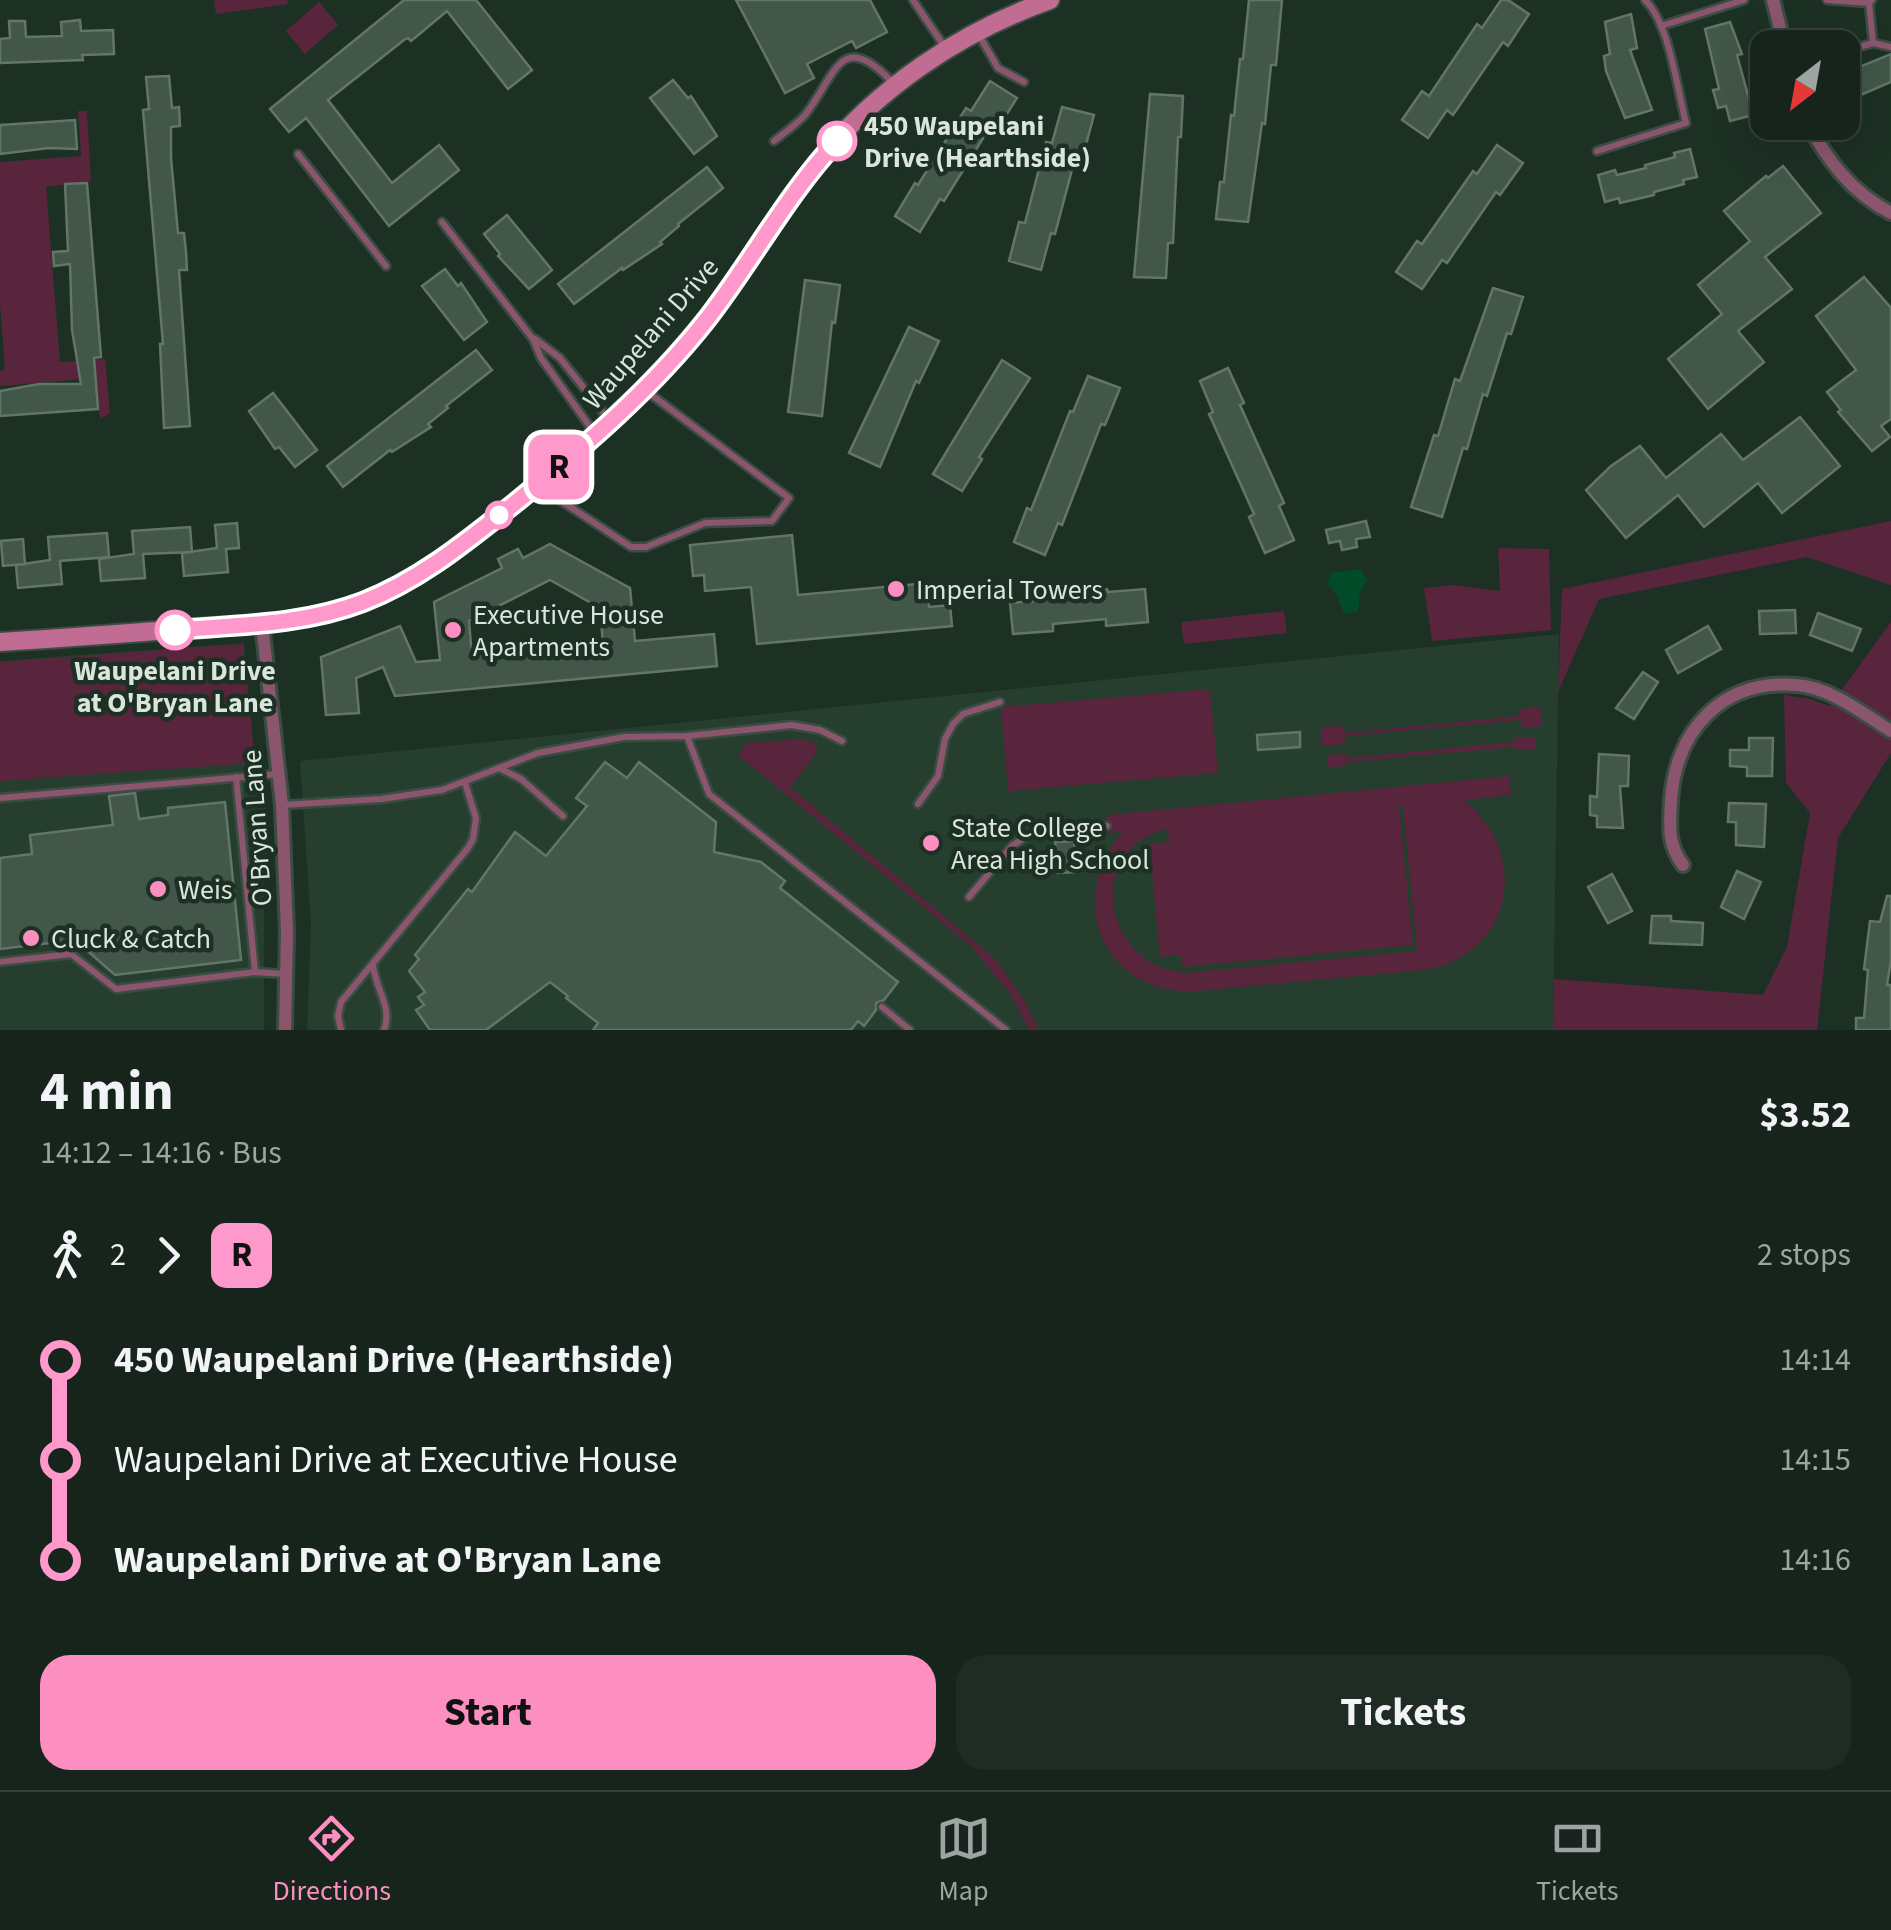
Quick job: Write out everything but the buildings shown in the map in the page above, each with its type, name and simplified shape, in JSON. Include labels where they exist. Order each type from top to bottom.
[{"type":"street","name":"Waupelani Drive","points":[[0,642],[262,624],[335,612],[402,584],[443,559],[537,486],[644,389],[713,311],[823,156],[896,86],[977,32],[1050,0]]},
{"type":"street","points":[[1773,0],[1780,30]]},
{"type":"street","points":[[1818,140],[1833,166],[1862,194],[1891,213]]},
{"type":"street","name":"O'Bryan Lane","points":[[262,624],[282,805],[285,1030]]},
{"type":"street","points":[[1683,865],[1671,846],[1669,831],[1673,773],[1693,730],[1714,707],[1754,688],[1805,686],[1832,695],[1891,732]]},
{"type":"lane","points":[[913,0],[946,50]]},
{"type":"lane","points":[[1597,151],[1686,123],[1661,26],[1655,10],[1645,0]]},
{"type":"lane","points":[[1661,26],[1744,0]]},
{"type":"lane","points":[[1827,0],[1870,2],[1873,42]]},
{"type":"lane","points":[[977,32],[998,68],[1010,78],[1024,82]]},
{"type":"lane","points":[[1860,46],[1873,42],[1891,48]]},
{"type":"lane","points":[[774,141],[802,119],[838,62],[852,58],[873,62],[896,86]]},
{"type":"lane","points":[[298,154],[386,266]]},
{"type":"lane","points":[[442,222],[534,338],[553,350],[611,422]]},
{"type":"lane","points":[[534,338],[540,358],[596,436]]},
{"type":"lane","points":[[537,486],[632,547],[646,547],[704,524],[772,521],[790,498],[644,389]]},
{"type":"lane","points":[[918,804],[938,776],[945,740],[953,724],[964,714],[1000,702]]},
{"type":"lane","points":[[282,805],[442,790],[538,753],[624,737],[688,736],[792,725],[820,730],[842,741]]},
{"type":"lane","points":[[688,736],[709,794],[1006,1030]]},
{"type":"lane","points":[[501,769],[520,779],[563,816]]},
{"type":"lane","points":[[0,798],[279,774]]},
{"type":"lane","points":[[236,777],[255,972]]},
{"type":"lane","points":[[341,1030],[341,1002],[473,839],[476,818],[465,784]]},
{"type":"lane","points":[[969,898],[1012,846],[1031,834],[1107,826]]},
{"type":"lane","points":[[0,962],[70,954],[116,989],[255,972],[286,974]]},
{"type":"lane","points":[[373,964],[375,982],[388,1009],[384,1030]]},
{"type":"lane","points":[[882,1008],[910,1030]]},
{"type":"shaded area","points":[[214,0],[287,0],[288,4],[216,14]]},
{"type":"shaded area","points":[[319,2],[338,25],[305,54],[286,31]]},
{"type":"shaded area","points":[[78,111],[87,111],[91,181],[46,187],[60,362],[105,359],[110,413],[100,419],[96,378],[0,386],[0,371],[5,369],[0,303],[0,162],[81,156]]},
{"type":"shaded area","points":[[1891,521],[1891,585],[1807,557],[1599,599],[1558,692],[1562,589]]},
{"type":"shaded area","points":[[1498,548],[1549,549],[1551,630],[1432,641],[1424,588],[1453,585],[1500,591]]},
{"type":"shaded area","points":[[1360,569],[1368,580],[1360,592],[1358,612],[1344,614],[1337,595],[1327,584],[1331,573]]},
{"type":"shaded area","points":[[1284,611],[1287,633],[1184,644],[1181,622]]},
{"type":"shaded area","points":[[1891,622],[1891,753],[1838,838],[1817,1030],[1553,1030],[1554,979],[1763,995],[1787,947],[1810,813],[1786,783],[1784,695],[1830,706]]},
{"type":"shaded area","name":"State College Area High School","points":[[1559,634],[1553,1030],[307,1030],[311,925],[300,761]]},
{"type":"shaded area","points":[[244,643],[257,786],[266,807],[270,850],[264,870],[264,1030],[0,1030],[0,661]]},
{"type":"shaded area","points":[[243,644],[255,763],[0,781],[0,662]]},
{"type":"shaded area","points":[[1210,689],[1218,773],[1008,791],[1001,707]]},
{"type":"shaded area","points":[[1540,707],[1542,726],[1522,728],[1521,720],[1345,736],[1345,744],[1322,746],[1320,727],[1344,726],[1345,733],[1520,716],[1520,709]]},
{"type":"shaded area","points":[[1535,737],[1536,749],[1515,747],[1327,767],[1327,755],[1346,754],[1347,758]]},
{"type":"shaded area","points":[[805,739],[815,743],[817,752],[790,787],[996,960],[1023,998],[1039,1030],[1029,1030],[1011,995],[970,945],[738,755],[746,743]]},
{"type":"shaded area","points":[[1509,776],[1511,795],[1464,800],[1485,822],[1499,848],[1505,874],[1503,900],[1494,924],[1478,945],[1454,961],[1424,970],[1197,991],[1165,989],[1138,978],[1118,961],[1103,939],[1096,914],[1096,886],[1105,859],[1122,832],[1108,833],[1106,815]],"holes":[[[1403,805],[1417,951],[1184,973],[1156,965],[1134,949],[1120,928],[1113,904],[1114,880],[1124,858],[1141,840],[1168,829],[1169,842],[1149,844],[1160,957],[1181,955],[1183,967],[1413,945],[1399,806]]]},
{"type":"bus line","name":"R","points":[[175,630],[262,624],[335,612],[377,596],[443,559],[574,455],[654,379],[731,287],[811,171],[837,141]]},
{"type":"place","name":"450 Waupelani Drive (Hearthside)","points":[[837,141]]},
{"type":"place","name":"Imperial Towers","points":[[896,589]]},
{"type":"place","name":"Waupelani Drive at O'Bryan Lane","points":[[175,630]]},
{"type":"place","name":"Executive House Apartments","points":[[453,630]]},
{"type":"place","name":"State College Area High School","points":[[931,843]]},
{"type":"place","name":"Weis","points":[[158,889]]},
{"type":"place","name":"Cluck & Catch","points":[[31,938]]}]
